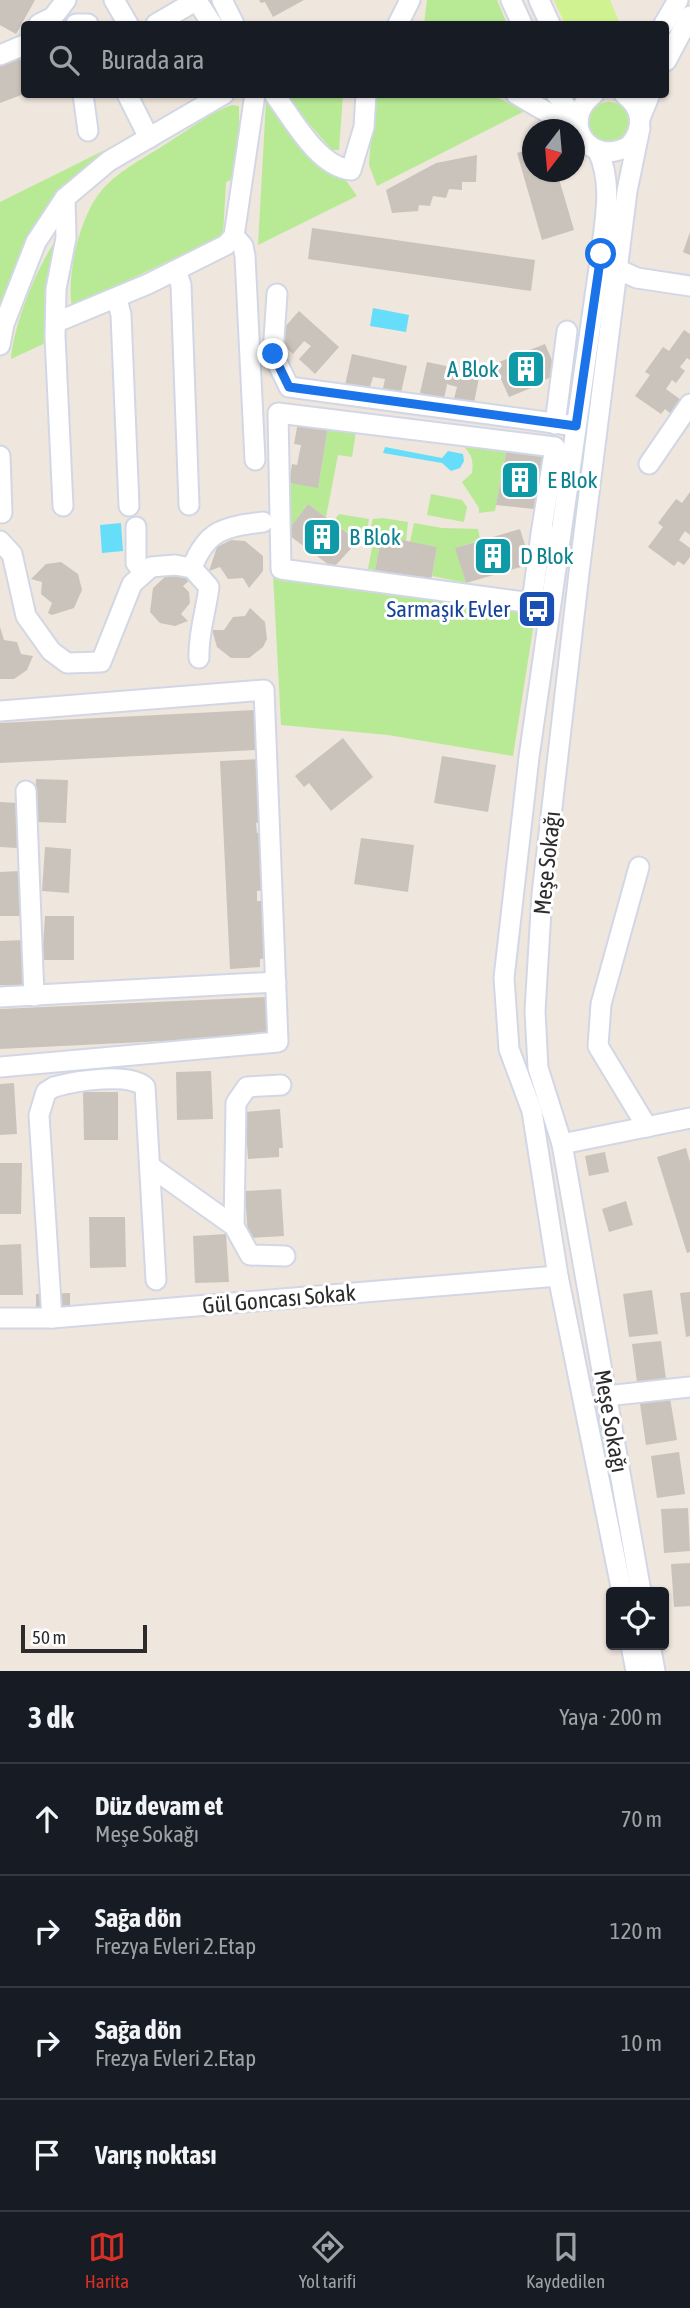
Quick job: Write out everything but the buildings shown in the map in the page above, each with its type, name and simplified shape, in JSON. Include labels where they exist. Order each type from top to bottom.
[{"type":"street","points":[[45,21],[53,17],[66,0]]},
{"type":"street","points":[[114,0],[126,21]]},
{"type":"street","points":[[161,21],[197,0],[210,21]]},
{"type":"street","points":[[222,0],[232,21]]},
{"type":"street","points":[[400,21],[410,0]]},
{"type":"street","points":[[511,0],[521,21]]},
{"type":"street","points":[[539,0],[549,21]]},
{"type":"street","points":[[666,21],[678,0]]},
{"type":"street","points":[[669,55],[690,16]]},
{"type":"street","points":[[0,40],[21,34]]},
{"type":"street","points":[[0,55],[21,46]]},
{"type":"street","points":[[84,98],[88,131]]},
{"type":"street","points":[[129,98],[149,138]]},
{"type":"street","points":[[0,345],[4,324],[36,242],[65,198],[109,161],[217,98]]},
{"type":"street","points":[[57,322],[176,270],[226,244],[234,236],[254,98]]},
{"type":"street","points":[[277,98],[321,155],[339,169],[351,170],[364,127],[366,98]]},
{"type":"street","points":[[355,98],[353,124],[357,152]]},
{"type":"street","points":[[523,98],[564,119]]},
{"type":"street","points":[[559,98],[573,119]]},
{"type":"street","points":[[580,119],[585,101],[590,98]]},
{"type":"street","points":[[585,138],[590,147],[609,153],[629,146],[640,123],[638,108],[628,98]]},
{"type":"street","name":"Meşe Sokağı","points":[[640,1587],[562,1144],[538,1069],[535,1011],[542,894],[617,270],[627,191],[640,123],[649,98]]},
{"type":"street","name":"Meşe Sokağı","points":[[598,151],[606,169],[607,205],[576,426],[550,537],[504,978],[509,1049],[532,1111],[558,1276],[621,1587]]},
{"type":"street","points":[[63,506],[55,346],[56,289],[66,238],[65,198]]},
{"type":"street","points":[[234,236],[243,246],[245,256],[255,460]]},
{"type":"street","points":[[176,270],[181,285],[189,505]]},
{"type":"street","points":[[617,270],[637,278],[690,286]]},
{"type":"street","points":[[277,295],[273,354],[289,387],[576,426]]},
{"type":"street","points":[[117,298],[121,315],[129,506]]},
{"type":"street","points":[[555,424],[567,331]]},
{"type":"street","points":[[649,464],[690,404]]},
{"type":"street","points":[[278,413],[555,447],[550,537],[532,603],[281,569],[278,413]]},
{"type":"street","points":[[0,456],[2,513]]},
{"type":"street","points":[[192,568],[207,542],[224,527],[263,522]]},
{"type":"street","points":[[136,527],[136,563],[144,573]]},
{"type":"street","points":[[0,541],[12,554],[26,616],[51,651],[67,663],[101,662],[132,584],[151,567],[175,565],[192,568],[209,587],[205,618],[198,638],[199,658]]},
{"type":"street","points":[[0,711],[264,690],[278,1042],[0,1067]]},
{"type":"street","points":[[26,791],[34,996]]},
{"type":"street","points":[[639,867],[601,1004],[598,1046],[647,1127]]},
{"type":"street","points":[[0,997],[276,982]]},
{"type":"street","points":[[52,1318],[39,1115],[46,1092],[62,1085],[123,1078],[139,1082],[147,1094],[156,1280]]},
{"type":"street","points":[[234,1226],[236,1103],[247,1087],[281,1085]]},
{"type":"street","points":[[562,1144],[690,1118]]},
{"type":"street","points":[[151,1167],[234,1226],[250,1255],[285,1256]]},
{"type":"street","name":"Gül Goncası Sokak","points":[[0,1318],[52,1318],[558,1276]]},
{"type":"street","points":[[606,1396],[690,1387]]},
{"type":"street","points":[[632,1650],[636,1671]]},
{"type":"street","points":[[651,1650],[655,1671]]},
{"type":"green space","points":[[427,0],[497,0],[506,21],[424,21]]},
{"type":"green space","points":[[554,0],[610,0],[619,21],[564,21]]},
{"type":"green space","points":[[287,98],[343,98],[339,150],[332,150]]},
{"type":"green space","points":[[374,98],[498,98],[525,111],[377,186],[369,165]]},
{"type":"green space","points":[[269,99],[339,177],[345,179],[357,196],[258,245],[266,101]]},
{"type":"green space","points":[[609,102],[624,108],[630,123],[624,138],[609,144],[594,138],[588,123],[594,108]]},
{"type":"green space","points":[[232,105],[239,106],[239,177],[226,182],[223,235],[72,307],[71,279],[76,246],[87,214],[102,190],[117,175],[208,116]]},
{"type":"green space","points":[[127,139],[137,141],[102,161],[7,302],[0,306],[0,202]]},
{"type":"green space","points":[[56,240],[52,340],[11,359],[16,330],[27,297]]},
{"type":"green space","points":[[328,427],[356,431],[352,457],[338,455],[326,517],[308,504],[286,533],[289,483],[318,487]]},
{"type":"green space","points":[[461,444],[506,451],[495,511],[479,513],[479,508],[462,482],[472,473],[473,464],[469,453]]},
{"type":"green space","points":[[431,494],[462,500],[467,507],[464,522],[427,515]]},
{"type":"green space","points":[[339,514],[369,519],[364,545],[333,522]]},
{"type":"green space","points":[[373,519],[408,522],[406,541],[377,535],[375,548],[379,549],[375,570],[368,569],[372,548],[366,547]]},
{"type":"green space","points":[[414,523],[442,528],[478,529],[480,540],[456,548],[466,583],[432,576],[437,547],[410,542]]},
{"type":"green space","points":[[273,575],[536,610],[513,756],[388,735],[281,725]]},
{"type":"water","points":[[373,308],[409,315],[406,332],[370,326]]},
{"type":"water","points":[[385,447],[442,458],[448,451],[463,454],[464,461],[460,468],[451,471],[442,463],[383,453]]},
{"type":"water","points":[[121,523],[123,551],[102,553],[100,525]]},
{"type":"place","name":"A Blok","points":[[526,369]]},
{"type":"place","name":"E Blok","points":[[520,480]]},
{"type":"place","name":"B Blok","points":[[322,537]]},
{"type":"place","name":"D Blok","points":[[493,556]]},
{"type":"place","name":"Sarmaşık Evler","points":[[537,609]]},
{"type":"route","points":[[273,354],[289,387],[576,426],[601,254]]}]
